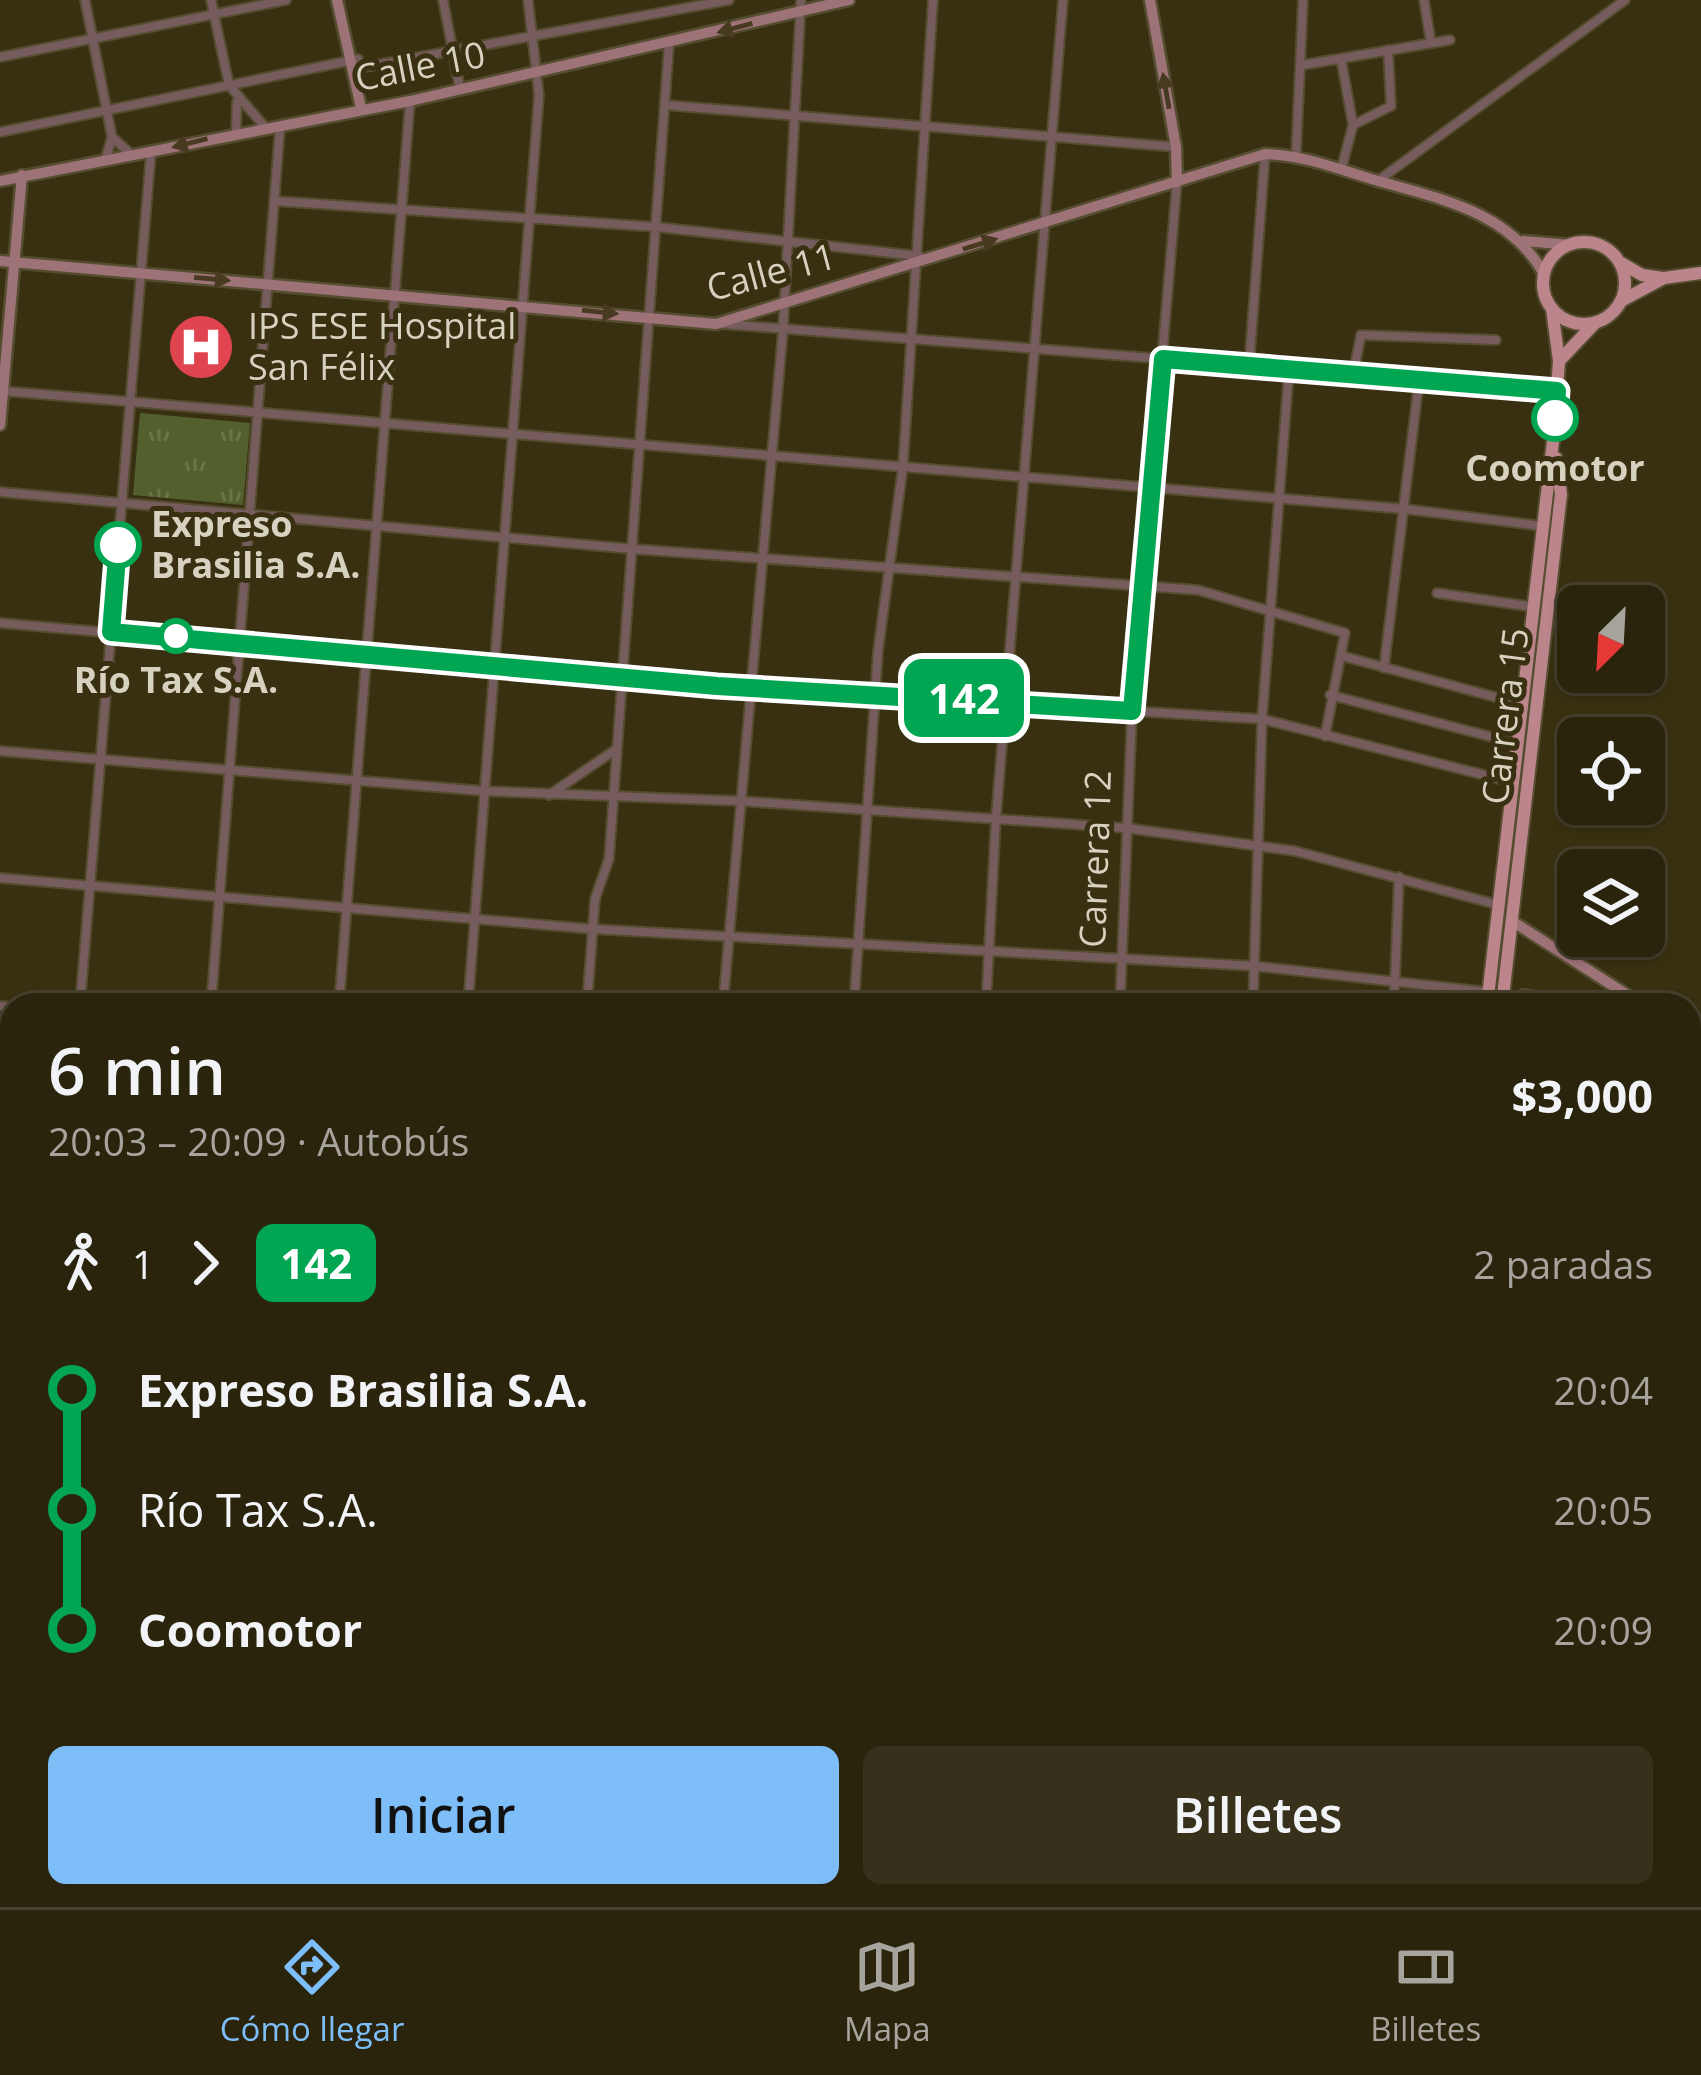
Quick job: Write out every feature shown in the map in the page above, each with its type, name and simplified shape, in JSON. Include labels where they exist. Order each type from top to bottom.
[{"type":"main road","points":[[340,0],[364,107]]},
{"type":"main road","name":"Calle 10","points":[[0,181],[236,131],[410,101],[670,45],[801,5],[849,0]]},
{"type":"main road","name":"Carrera 12","points":[[1150,0],[1176,147],[1177,182]]},
{"type":"main road","name":"Calle 11","points":[[6,261],[522,303],[716,324],[1265,154],[1296,155],[1465,206],[1522,241],[1544,274]]},
{"type":"main road","points":[[0,425],[6,261],[22,175]]},
{"type":"main road","name":"Calle 11","points":[[1522,241],[1571,245]]},
{"type":"main road","points":[[1596,322],[1576,323],[1552,308],[1544,274],[1554,256],[1571,245],[1602,247],[1636,273],[1664,278],[1701,273]]},
{"type":"main road","points":[[1618,260],[1625,280],[1622,301]]},
{"type":"main road","points":[[1559,361],[1622,301],[1664,278]]},
{"type":"main road","name":"Carrera 15","points":[[1489,993],[1554,434],[1559,361],[1552,308]]},
{"type":"main road","name":"Carrera 15","points":[[1503,993],[1561,494],[1554,434]]},
{"type":"main road","points":[[1512,921],[1623,993]]},
{"type":"street","points":[[85,0],[112,137],[105,161]]},
{"type":"street","points":[[211,0],[229,85],[263,126]]},
{"type":"street","points":[[0,57],[286,0]]},
{"type":"street","points":[[443,0],[460,89]]},
{"type":"street","points":[[469,993],[540,73],[528,0]]},
{"type":"street","name":"Calle 10","points":[[0,132],[676,4],[729,0]]},
{"type":"street","points":[[855,993],[877,696],[903,466],[933,0]]},
{"type":"street","points":[[987,993],[996,818],[1063,0]]},
{"type":"street","points":[[1296,155],[1303,0]]},
{"type":"street","points":[[1424,0],[1431,43]]},
{"type":"street","points":[[1378,181],[1624,0]]},
{"type":"street","points":[[724,993],[782,330],[801,5]]},
{"type":"street","points":[[1302,65],[1450,40]]},
{"type":"street","points":[[588,993],[592,929],[608,859],[670,45]]},
{"type":"street","points":[[1353,125],[1391,106],[1388,50]]},
{"type":"street","points":[[1341,59],[1353,125],[1341,170]]},
{"type":"street","points":[[236,131],[237,100]]},
{"type":"street","points":[[340,993],[410,101]]},
{"type":"street","points":[[665,105],[1176,147]]},
{"type":"street","points":[[212,993],[280,124]]},
{"type":"street","points":[[112,137],[132,154]]},
{"type":"street","points":[[81,993],[151,152]]},
{"type":"street","points":[[1249,367],[1265,154]]},
{"type":"street","name":"Carrera 12","points":[[1120,993],[1132,711],[1177,182]]},
{"type":"street","points":[[275,201],[657,227],[915,260]]},
{"type":"street","points":[[716,324],[1557,391]]},
{"type":"street","points":[[1353,375],[1357,338],[1496,340]]},
{"type":"street","points":[[1253,993],[1262,719],[1289,370]]},
{"type":"street","points":[[1384,668],[1419,380]]},
{"type":"street","points":[[1,390],[1405,509],[1543,526]]},
{"type":"street","points":[[0,492],[633,549],[1198,590],[1345,633],[1324,736]]},
{"type":"street","points":[[1437,593],[1534,607]]},
{"type":"street","points":[[0,623],[238,640],[750,688],[1262,719],[1514,782]]},
{"type":"street","points":[[1342,656],[1523,705]]},
{"type":"street","points":[[1330,695],[1519,745]]},
{"type":"street","points":[[549,795],[616,749]]},
{"type":"street","points":[[0,751],[484,791],[740,801],[1126,828],[1258,844],[1500,906]]},
{"type":"street","points":[[1394,993],[1399,877]]},
{"type":"street","points":[[0,878],[592,929],[1254,966],[1395,981],[1457,993]]},
{"type":"green space","points":[[140,413],[250,423],[243,505],[133,495]]},
{"type":"bus line","name":"142","points":[[118,545],[111,632],[717,686],[1132,711],[1163,359],[1557,391],[1555,418]]},
{"type":"place","name":"IPS ESE Hospital San Félix","points":[[201,347]]},
{"type":"place","name":"Coomotor","points":[[1555,418]]},
{"type":"place","name":"Expreso Brasilia S.A.","points":[[118,545]]},
{"type":"place","name":"Río Tax S.A.","points":[[176,636]]}]
